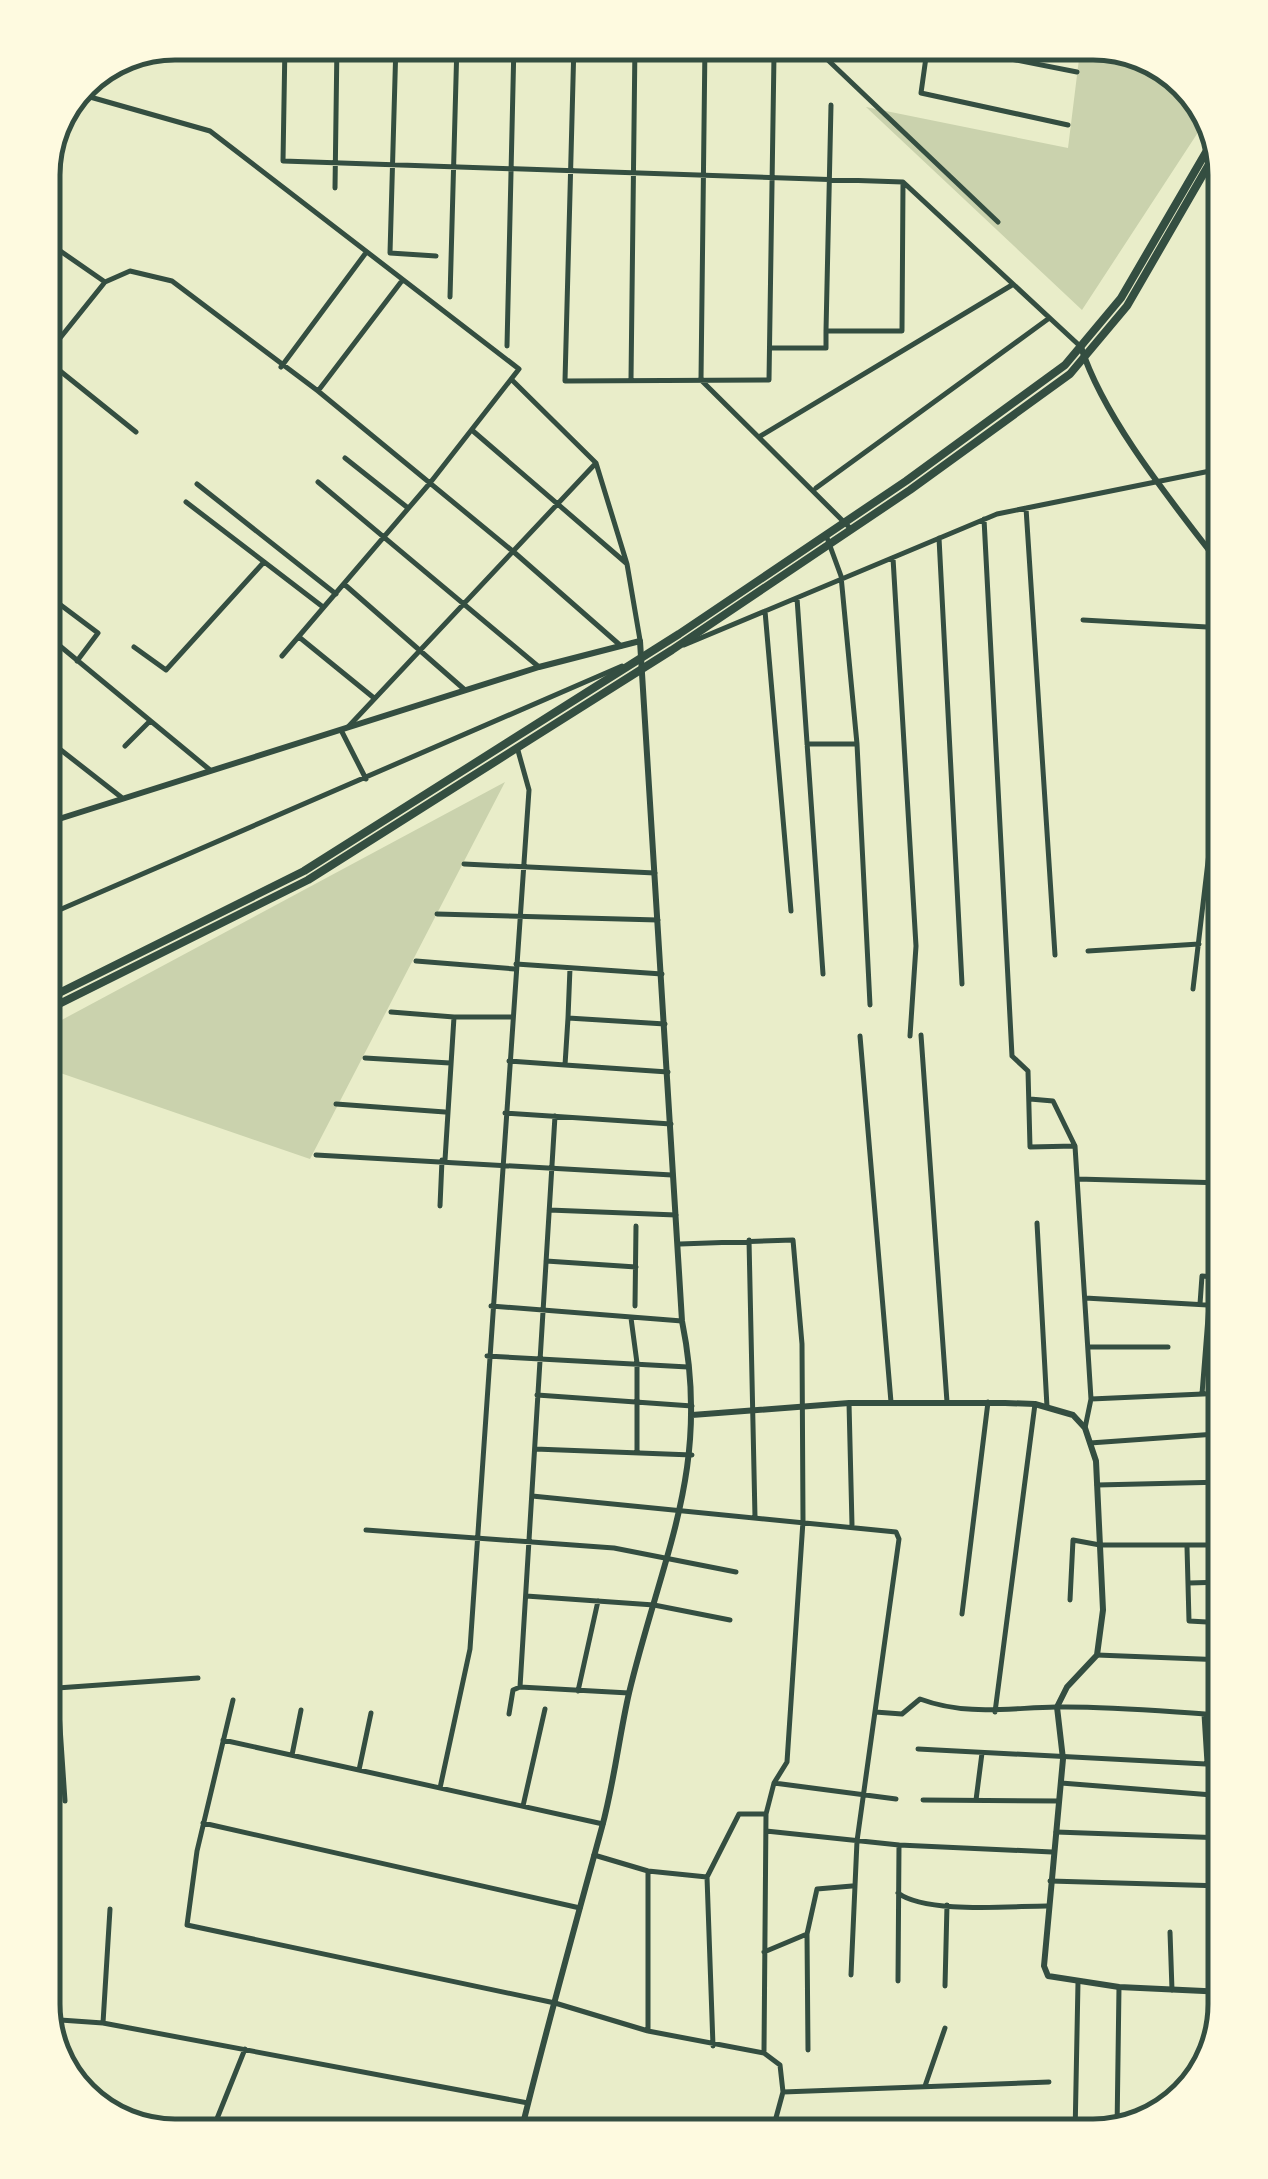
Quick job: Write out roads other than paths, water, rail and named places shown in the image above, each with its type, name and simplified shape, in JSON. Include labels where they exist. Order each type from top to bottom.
[{"type":"main road","points":[[60,992],[304,871],[644,662],[672,650],[829,539],[1050,377],[1081,347],[1121,298],[1206,152]]},
{"type":"main road","points":[[848,525],[1070,374],[1127,306],[1207,168]]},
{"type":"main road","points":[[60,1004],[308,880],[518,747],[829,539]]},
{"type":"street","points":[[285,60],[283,162],[903,182],[1081,347],[1157,482],[1208,549]]},
{"type":"street","points":[[334,188],[337,60]]},
{"type":"street","points":[[396,60],[390,253],[436,256]]},
{"type":"street","points":[[450,297],[456,60]]},
{"type":"street","points":[[507,346],[514,60]]},
{"type":"street","points":[[573,60],[565,381],[770,380],[774,60]]},
{"type":"street","points":[[631,381],[635,60]]},
{"type":"street","points":[[705,60],[701,380],[848,525]]},
{"type":"street","points":[[828,60],[998,222]]},
{"type":"street","points":[[926,60],[921,93],[1068,125]]},
{"type":"street","points":[[1015,60],[1077,72]]},
{"type":"street","points":[[91,97],[210,131],[400,282],[438,305],[519,370],[430,483],[282,656]]},
{"type":"street","points":[[770,348],[826,348],[831,105]]},
{"type":"street","points":[[826,331],[902,332],[903,182]]},
{"type":"street","points":[[60,251],[105,282]]},
{"type":"street","points":[[281,367],[365,254]]},
{"type":"street","points":[[60,338],[105,282],[130,271],[172,281],[318,392],[516,552],[621,646]]},
{"type":"street","points":[[318,392],[400,282]]},
{"type":"street","points":[[759,437],[1012,285]]},
{"type":"street","points":[[815,489],[1048,319]]},
{"type":"street","points":[[60,372],[136,432]]},
{"type":"street","points":[[512,380],[596,463],[628,564],[644,662],[682,1321],[691,1368],[692,1406],[692,1455],[681,1514],[629,1693],[603,1824],[524,2119]]},
{"type":"street","points":[[473,431],[628,564]]},
{"type":"street","points":[[345,458],[408,508]]},
{"type":"street","points":[[344,729],[561,505],[596,463]]},
{"type":"street","points":[[672,650],[984,519],[1208,472]]},
{"type":"street","points":[[318,482],[539,667]]},
{"type":"street","points":[[197,484],[336,594]]},
{"type":"street","points":[[186,502],[324,608]]},
{"type":"street","points":[[1026,508],[1055,956]]},
{"type":"street","points":[[984,519],[1012,1056],[1028,1071],[1030,1146],[1075,1146]]},
{"type":"street","points":[[939,538],[962,984]]},
{"type":"street","points":[[829,539],[841,576],[857,744],[870,1005]]},
{"type":"street","points":[[893,558],[916,946],[910,1036]]},
{"type":"street","points":[[134,647],[166,670],[264,562]]},
{"type":"street","points":[[344,584],[423,649],[465,690]]},
{"type":"street","points":[[797,598],[822,974]]},
{"type":"street","points":[[60,604],[98,633],[77,661]]},
{"type":"street","points":[[765,611],[791,912]]},
{"type":"street","points":[[1082,620],[1208,627]]},
{"type":"street","points":[[299,637],[376,699]]},
{"type":"street","points":[[60,818],[539,667],[640,641]]},
{"type":"street","points":[[60,647],[211,772]]},
{"type":"street","points":[[60,910],[644,662]]},
{"type":"street","points":[[125,746],[150,721]]},
{"type":"street","points":[[344,729],[366,779]]},
{"type":"street","points":[[806,744],[857,744]]},
{"type":"street","points":[[440,1788],[470,1649],[490,1306],[528,790],[518,747]]},
{"type":"street","points":[[60,750],[121,798]]},
{"type":"street","points":[[464,864],[655,873]]},
{"type":"street","points":[[1193,989],[1208,869]]},
{"type":"street","points":[[437,914],[658,920]]},
{"type":"street","points":[[1088,951],[1199,944]]},
{"type":"street","points":[[416,961],[662,974]]},
{"type":"street","points":[[566,1065],[570,968]]},
{"type":"street","points":[[391,1012],[512,1017]]},
{"type":"street","points":[[440,1206],[454,1017]]},
{"type":"street","points":[[568,1018],[665,1024]]},
{"type":"street","points":[[921,1034],[947,1402]]},
{"type":"street","points":[[860,1036],[890,1402]]},
{"type":"street","points":[[365,1058],[450,1064]]},
{"type":"street","points":[[509,1060],[668,1072]]},
{"type":"street","points":[[1029,1098],[1053,1100],[1075,1146],[1091,1399],[1085,1428]]},
{"type":"street","points":[[336,1104],[445,1112]]},
{"type":"street","points":[[505,1113],[672,1124]]},
{"type":"street","points":[[520,1688],[555,1116]]},
{"type":"street","points":[[316,1155],[501,1162],[675,1176]]},
{"type":"street","points":[[1077,1179],[1208,1183]]},
{"type":"street","points":[[550,1210],[678,1216]]},
{"type":"street","points":[[1037,1223],[1048,1407]]},
{"type":"street","points":[[635,1306],[636,1226]]},
{"type":"street","points":[[680,1244],[748,1239],[794,1242],[803,1406],[803,1521],[787,1762],[774,1783],[766,1814],[764,2053]]},
{"type":"street","points":[[748,1239],[755,1517]]},
{"type":"street","points":[[546,1261],[636,1267]]},
{"type":"street","points":[[1200,1304],[1202,1276],[1208,1276]]},
{"type":"street","points":[[1084,1298],[1208,1305],[1202,1394]]},
{"type":"street","points":[[490,1306],[682,1321]]},
{"type":"street","points":[[631,1318],[637,1363],[637,1453]]},
{"type":"street","points":[[1088,1346],[1168,1346]]},
{"type":"street","points":[[487,1356],[691,1368]]},
{"type":"street","points":[[1091,1399],[1208,1394]]},
{"type":"street","points":[[537,1395],[692,1406]]},
{"type":"street","points":[[692,1415],[890,1402],[1035,1404],[1073,1414],[1085,1428],[1098,1485],[1103,1610],[1097,1655],[1066,1686],[1057,1707],[1063,1759],[1044,1966],[1048,1976],[1078,1982],[1208,1991]]},
{"type":"street","points":[[962,1614],[988,1402]]},
{"type":"street","points":[[849,1403],[852,1525]]},
{"type":"street","points":[[996,1712],[1035,1404]]},
{"type":"street","points":[[1090,1443],[1208,1435]]},
{"type":"street","points":[[535,1449],[692,1455]]},
{"type":"street","points":[[1098,1485],[1208,1482]]},
{"type":"street","points":[[532,1496],[681,1514],[887,1528],[899,1538],[856,1841],[851,1975]]},
{"type":"street","points":[[366,1530],[528,1539],[668,1557],[736,1572]]},
{"type":"street","points":[[1070,1600],[1072,1540],[1100,1546],[1208,1546]]},
{"type":"street","points":[[1188,1547],[1189,1621],[1208,1622]]},
{"type":"street","points":[[1189,1582],[1208,1582]]},
{"type":"street","points":[[526,1596],[654,1605],[730,1620]]},
{"type":"street","points":[[578,1691],[598,1601]]},
{"type":"street","points":[[1097,1655],[1208,1659]]},
{"type":"street","points":[[60,1688],[198,1678]]},
{"type":"street","points":[[509,1714],[513,1690],[520,1688],[629,1693]]},
{"type":"street","points":[[875,1712],[902,1714],[920,1699],[939,1708],[996,1712],[1057,1707],[1208,1714]]},
{"type":"street","points":[[233,1700],[204,1823],[187,1925],[555,2003],[713,2046],[764,2053],[780,2065],[783,2092],[776,2119]]},
{"type":"street","points":[[523,1806],[545,1709]]},
{"type":"street","points":[[292,1755],[300,1710]]},
{"type":"street","points":[[359,1770],[372,1713]]},
{"type":"street","points":[[918,1749],[1207,1763],[1204,1714]]},
{"type":"street","points":[[60,1738],[65,1801]]},
{"type":"street","points":[[224,1740],[603,1824]]},
{"type":"street","points":[[976,1800],[982,1753]]},
{"type":"street","points":[[774,1783],[896,1800]]},
{"type":"street","points":[[1060,1784],[1208,1795]]},
{"type":"street","points":[[923,1800],[1059,1802]]},
{"type":"street","points":[[713,2046],[707,1878],[739,1814],[766,1814]]},
{"type":"street","points":[[204,1823],[580,1908]]},
{"type":"street","points":[[766,1831],[899,1845],[1052,1852]]},
{"type":"street","points":[[1056,1832],[1208,1837]]},
{"type":"street","points":[[898,1981],[899,1845]]},
{"type":"street","points":[[594,1855],[648,1871],[707,1878]]},
{"type":"street","points":[[648,1871],[648,2031]]},
{"type":"street","points":[[1050,1881],[1208,1886]]},
{"type":"street","points":[[808,2050],[806,1934],[817,1889],[852,1886]]},
{"type":"street","points":[[897,1892],[914,1901],[946,1904],[1047,1906]]},
{"type":"street","points":[[946,1904],[946,1986]]},
{"type":"street","points":[[103,2024],[110,1909]]},
{"type":"street","points":[[1170,1932],[1172,1990]]},
{"type":"street","points":[[764,1952],[806,1934]]},
{"type":"street","points":[[1075,2119],[1078,1982]]},
{"type":"street","points":[[1116,2117],[1118,1987]]},
{"type":"street","points":[[61,2020],[245,2049],[528,2103]]},
{"type":"street","points":[[925,2086],[946,2028]]},
{"type":"street","points":[[217,2119],[245,2049]]},
{"type":"street","points":[[783,2092],[1049,2082]]}]
